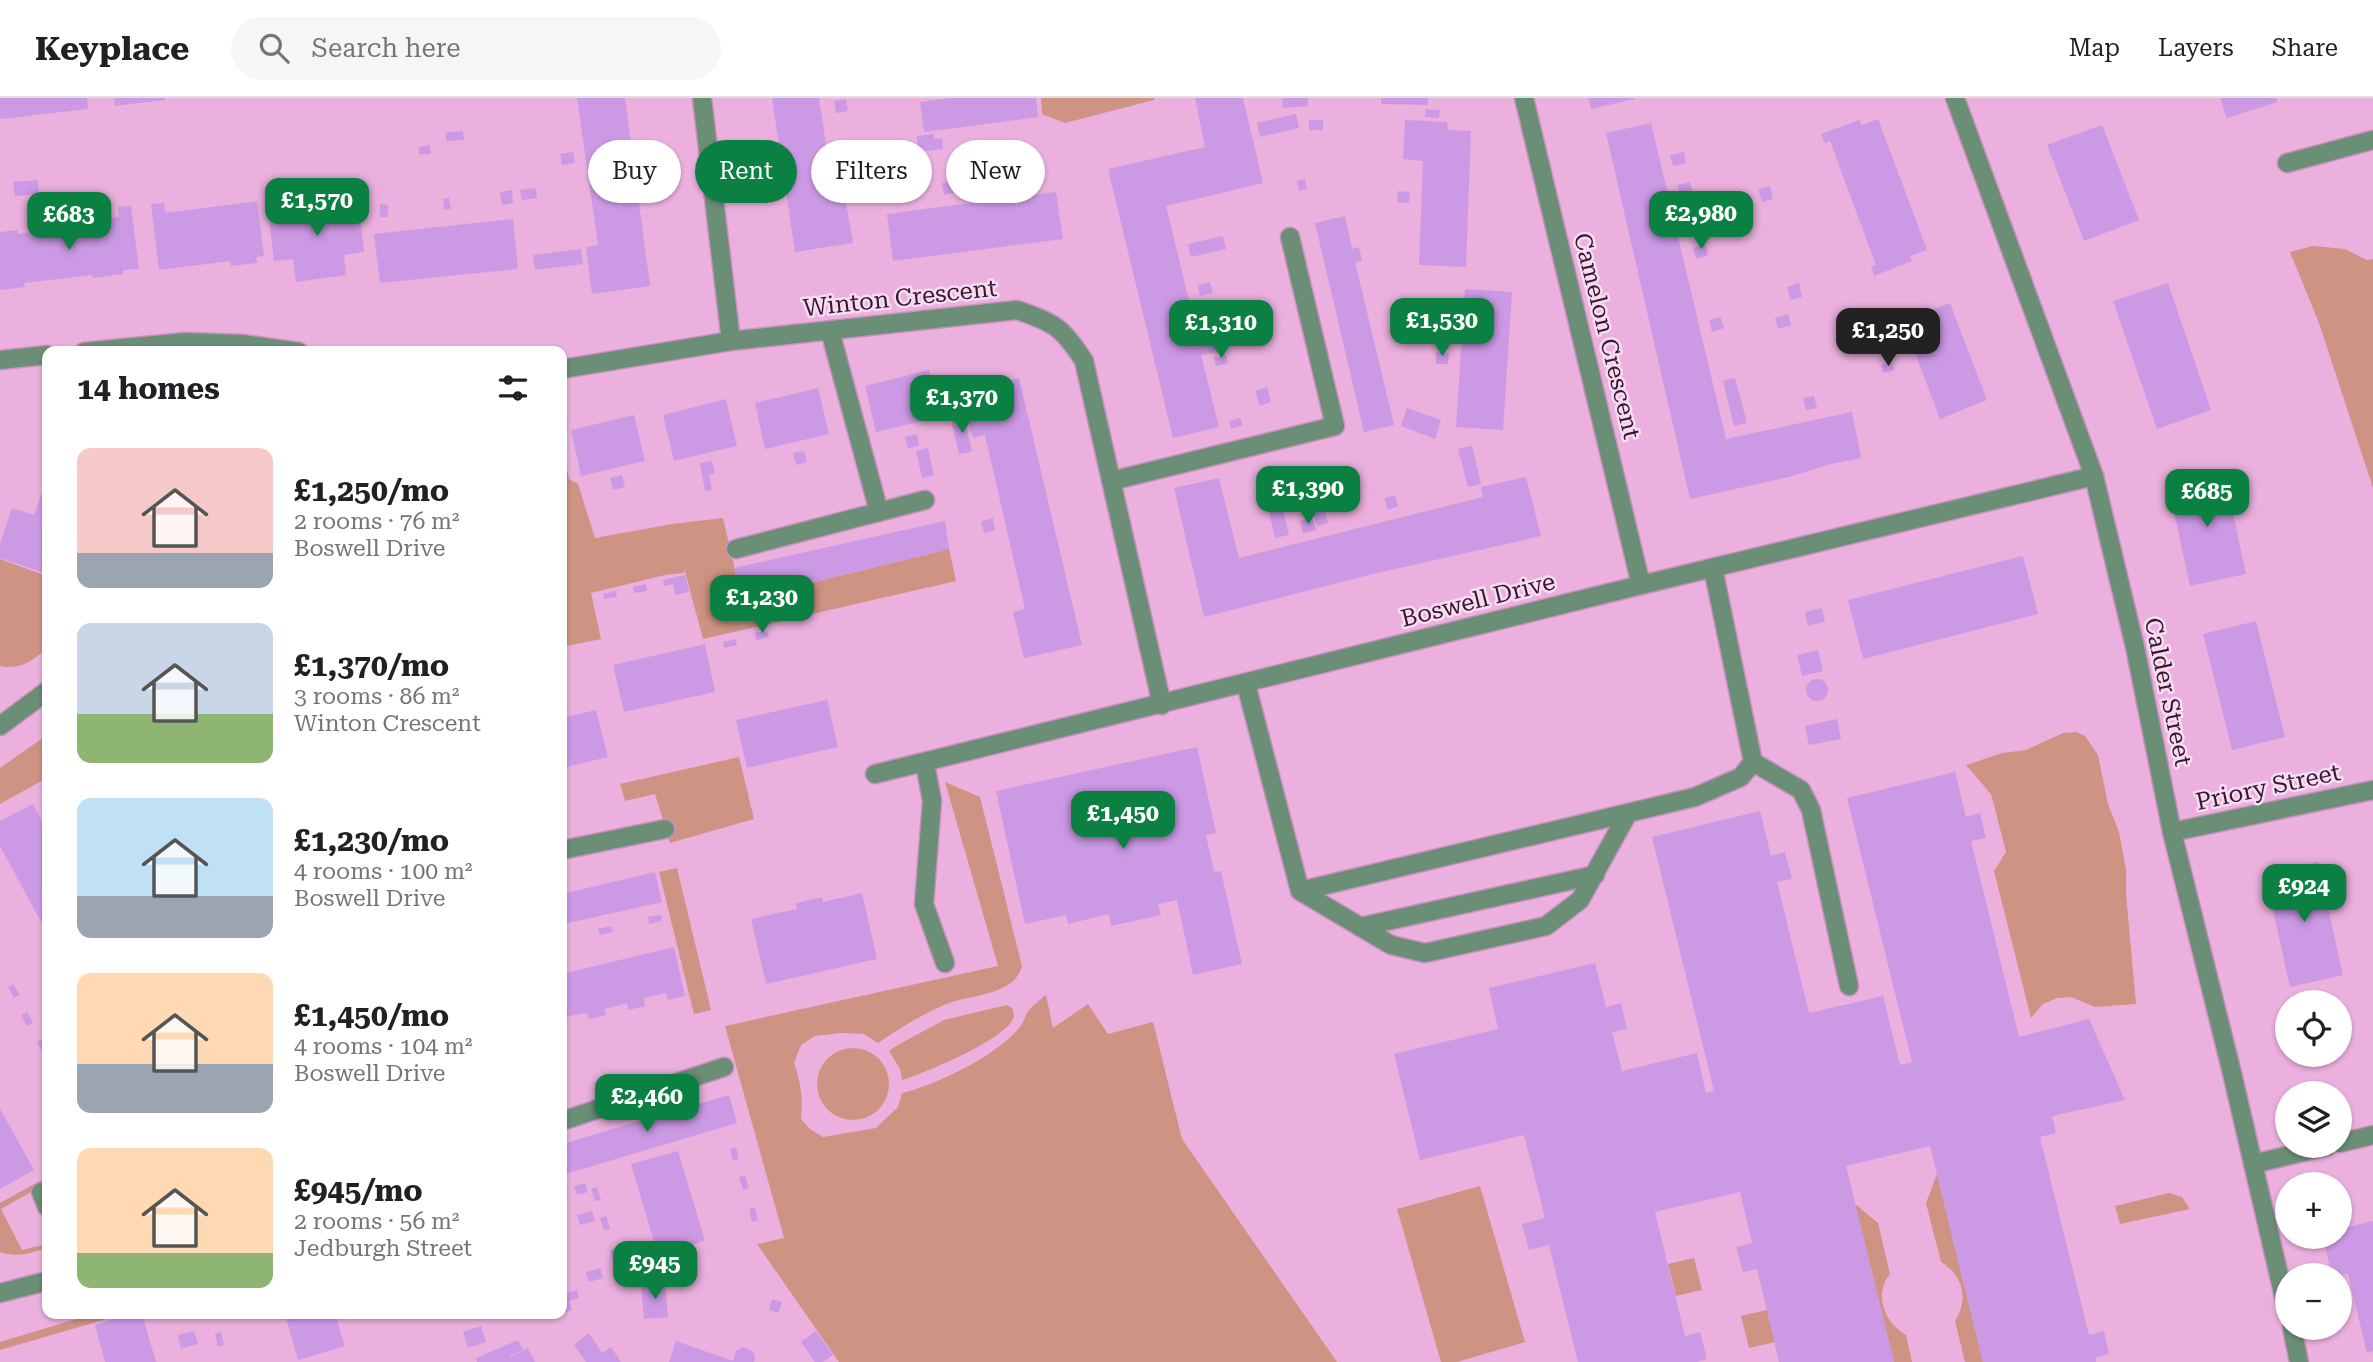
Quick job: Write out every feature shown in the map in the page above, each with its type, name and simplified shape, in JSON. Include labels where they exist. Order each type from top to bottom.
[{"type":"street","points":[[702,98],[732,341]]},
{"type":"street","name":"Camelon Crescent","points":[[1524,98],[1641,585]]},
{"type":"street","name":"Calder Street","points":[[1955,98],[2094,476],[2135,646],[2172,832],[2276,1263]]},
{"type":"street","points":[[2287,163],[2373,140]]},
{"type":"street","points":[[1111,481],[1335,426],[1290,237]]},
{"type":"street","name":"Winton Crescent","points":[[567,368],[732,341],[1017,310],[1048,320],[1069,337],[1084,360],[1162,705]]},
{"type":"street","points":[[830,331],[879,512]]},
{"type":"street","points":[[145,346],[185,342],[256,346]]},
{"type":"street","points":[[0,360],[42,356]]},
{"type":"street","name":"Boswell Drive","points":[[875,774],[2094,476]]},
{"type":"street","points":[[736,549],[925,500]]},
{"type":"street","points":[[1713,568],[1753,762],[1801,790],[1811,810],[1849,986]]},
{"type":"street","points":[[1246,684],[1300,891],[1391,945],[1425,953],[1546,926],[1580,900],[1627,814]]},
{"type":"street","points":[[0,726],[42,695]]},
{"type":"street","points":[[1300,891],[1695,797],[1741,777],[1753,762]]},
{"type":"street","points":[[925,763],[932,800],[924,904],[945,963]]},
{"type":"street","name":"Priory Street","points":[[2172,832],[2373,790]]},
{"type":"street","points":[[567,849],[665,829]]},
{"type":"street","points":[[1360,927],[1595,876]]},
{"type":"street","points":[[567,1119],[724,1067]]},
{"type":"street","points":[[2352,1140],[2373,1135]]},
{"type":"street","points":[[2253,1164],[2278,1158]]},
{"type":"street","points":[[0,1293],[42,1282]]},
{"type":"street","points":[[2294,1340],[2299,1362]]},
{"type":"shaded area","points":[[1041,98],[1154,100],[1065,123],[1042,114]]},
{"type":"shaded area","points":[[2313,246],[2345,249],[2367,260],[2373,259],[2373,488],[2319,323],[2290,252]]},
{"type":"shaded area","points":[[567,469],[569,479],[578,484],[595,538],[723,518],[742,600],[949,549],[956,581],[703,639],[684,568],[684,573],[591,593],[601,639],[567,646]]},
{"type":"shaded area","points":[[0,559],[42,574],[42,652],[20,665],[0,666]]},
{"type":"shaded area","points":[[2076,732],[2085,736],[2098,755],[2108,804],[2119,832],[2126,869],[2136,1004],[2095,1007],[2071,997],[2057,998],[2043,1004],[2031,1018],[1994,871],[2006,852],[1991,794],[1966,765],[2002,753],[2026,750],[2063,733]]},
{"type":"shaded area","points":[[42,739],[42,781],[0,804],[0,768]]},
{"type":"shaded area","points":[[739,757],[754,819],[670,843],[655,794],[625,801],[620,784]]},
{"type":"shaded area","points":[[945,782],[980,797],[1022,966],[1018,976],[1011,983],[991,992],[940,1007],[878,1043],[864,1034],[841,1033],[815,1036],[801,1045],[794,1063],[801,1091],[801,1119],[823,1137],[876,1128],[898,1107],[902,1093],[965,1068],[1009,1039],[1022,1024],[1029,1010],[1046,995],[1053,1028],[1088,1004],[1108,1034],[1153,1022],[1182,1139],[1337,1362],[839,1362],[757,1244],[784,1238],[725,1026],[998,966]]},
{"type":"shaded area","points":[[677,868],[711,1010],[694,1014],[659,872]]},
{"type":"shaded area","points":[[1007,1005],[1012,1008],[1013,1019],[995,1036],[945,1063],[902,1080],[900,1069],[889,1051],[896,1046],[944,1020]]},
{"type":"shaded area","points":[[853,1048],[867,1051],[879,1058],[886,1070],[889,1084],[886,1098],[879,1110],[867,1117],[853,1120],[839,1117],[827,1110],[820,1098],[817,1084],[820,1070],[827,1058],[839,1051]]},
{"type":"shaded area","points":[[1937,1174],[1983,1362],[1965,1362],[1955,1321],[1962,1305],[1962,1288],[1954,1274],[1941,1262],[1926,1203]]},
{"type":"shaded area","points":[[42,1180],[42,1186],[1,1209],[22,1250],[42,1245],[42,1249],[18,1255],[0,1252],[0,1203]]},
{"type":"shaded area","points":[[1480,1186],[1525,1342],[1457,1362],[1441,1362],[1397,1209]]},
{"type":"shaded area","points":[[2169,1193],[2182,1197],[2190,1209],[2120,1224],[2115,1206]]},
{"type":"shaded area","points":[[1855,1204],[1878,1223],[1890,1274],[1882,1291],[1884,1308],[1892,1323],[1906,1335],[1912,1362],[1894,1362]]},
{"type":"shaded area","points":[[1694,1258],[1702,1290],[1676,1296],[1668,1264]]},
{"type":"shaded area","points":[[1767,1310],[1775,1342],[1749,1348],[1741,1316]]},
{"type":"shaded area","points":[[76,1319],[107,1319],[0,1350],[0,1342]]},
{"type":"building","points":[[0,98],[87,98],[88,109],[0,119]]},
{"type":"building","points":[[114,98],[165,98],[165,100],[115,106]]},
{"type":"building","points":[[577,98],[625,98],[631,140],[588,140],[588,175]]},
{"type":"building","points":[[772,98],[819,98],[825,140],[811,140],[811,203],[846,203],[853,243],[795,252],[788,203],[797,203],[797,140],[778,140]]},
{"type":"building","points":[[951,98],[1036,98],[1038,117],[924,132],[920,102]]},
{"type":"building","points":[[1195,98],[1243,98],[1263,183],[1166,206],[1195,325],[1213,322],[1221,352],[1201,355],[1219,427],[1173,438],[1108,169],[1205,147]]},
{"type":"building","points":[[1282,98],[1308,98],[1308,106],[1283,108]]},
{"type":"building","points":[[1381,98],[1428,98],[1428,105],[1381,104]]},
{"type":"building","points":[[1588,98],[1634,98],[1635,99],[1591,109]]},
{"type":"building","points":[[2220,98],[2276,98],[2278,102],[2227,118]]},
{"type":"building","points":[[846,99],[848,111],[836,113],[834,101]]},
{"type":"building","points":[[1425,109],[1440,110],[1439,118],[1425,117]]},
{"type":"building","points":[[1296,114],[1299,128],[1260,137],[1257,123]]},
{"type":"building","points":[[1878,119],[1927,250],[1910,256],[1912,261],[1874,276],[1871,266],[1876,265],[1830,141],[1825,143],[1821,134],[1859,120],[1862,125]]},
{"type":"building","points":[[1309,120],[1323,120],[1323,130],[1309,130]]},
{"type":"building","points":[[1405,120],[1447,122],[1448,130],[1471,131],[1466,267],[1419,265],[1423,161],[1403,159]]},
{"type":"building","points":[[1651,123],[1726,439],[1852,412],[1861,458],[1690,499],[1606,133]]},
{"type":"building","points":[[2102,125],[2139,220],[2084,241],[2047,145]]},
{"type":"building","points":[[463,131],[464,140],[446,141],[446,133]]},
{"type":"building","points":[[934,134],[934,139],[942,138],[943,149],[932,150],[932,140],[917,140],[917,136]]},
{"type":"building","points":[[430,145],[431,154],[419,154],[419,147]]},
{"type":"building","points":[[573,152],[575,163],[562,165],[560,154]]},
{"type":"building","points":[[1684,152],[1686,163],[1673,166],[1670,155]]},
{"type":"building","points":[[1305,179],[1307,189],[1299,191],[1297,181]]},
{"type":"building","points":[[38,180],[39,194],[15,196],[13,182]]},
{"type":"building","points":[[946,182],[946,195],[944,195],[942,183]]},
{"type":"building","points":[[1690,182],[1693,193],[1681,196],[1677,185]]},
{"type":"building","points":[[1770,186],[1773,199],[1762,202],[1758,189]]},
{"type":"building","points":[[536,188],[537,198],[522,200],[520,190]]},
{"type":"building","points":[[512,190],[513,203],[502,205],[500,192]]},
{"type":"building","points":[[1398,191],[1410,192],[1409,203],[1397,202]]},
{"type":"building","points":[[1056,192],[1063,239],[893,261],[887,214],[972,203],[1045,203],[1045,193]]},
{"type":"building","points":[[278,194],[279,201],[269,203],[268,195]]},
{"type":"building","points":[[449,198],[451,209],[444,210],[443,199]]},
{"type":"building","points":[[257,201],[264,256],[256,257],[257,263],[231,266],[230,261],[159,270],[151,204],[164,203],[165,213]]},
{"type":"building","points":[[358,201],[364,252],[344,255],[346,275],[296,282],[293,259],[274,261],[268,211]]},
{"type":"building","points":[[592,203],[639,203],[650,286],[592,294],[586,247],[598,245]]},
{"type":"building","points":[[380,204],[388,205],[388,217],[380,217]]},
{"type":"building","points":[[131,206],[139,269],[93,278],[92,275],[24,283],[25,287],[0,290],[0,232],[18,230],[18,234],[86,226],[86,221],[119,217],[118,207]]},
{"type":"building","points":[[1345,216],[1352,249],[1359,247],[1362,261],[1355,262],[1394,425],[1364,432],[1315,223]]},
{"type":"building","points":[[513,219],[518,269],[380,283],[374,234]]},
{"type":"building","points":[[1223,236],[1226,249],[1191,257],[1188,244]]},
{"type":"building","points":[[1705,244],[1708,255],[1696,259],[1693,248]]},
{"type":"building","points":[[581,249],[583,264],[535,270],[533,255]]},
{"type":"building","points":[[1210,282],[1213,293],[1200,296],[1198,285]]},
{"type":"building","points":[[1799,283],[1802,297],[1791,300],[1787,287]]},
{"type":"building","points":[[2168,283],[2211,410],[2157,429],[2113,301]]},
{"type":"building","points":[[1465,289],[1512,292],[1503,430],[1456,427]]},
{"type":"building","points":[[1250,301],[1254,314],[1242,317],[1239,303]]},
{"type":"building","points":[[1950,303],[1987,400],[1940,419],[1903,321]]},
{"type":"building","points":[[1788,314],[1791,325],[1778,329],[1775,318]]},
{"type":"building","points":[[1721,317],[1724,328],[1712,332],[1709,320]]},
{"type":"building","points":[[1436,352],[1449,353],[1448,364],[1436,364]]},
{"type":"building","points":[[1226,355],[1228,363],[1216,366],[1214,358]]},
{"type":"building","points":[[1892,362],[1894,370],[1883,373],[1881,365]]},
{"type":"building","points":[[929,370],[939,417],[876,432],[865,386]]},
{"type":"building","points":[[1019,378],[1082,645],[1024,658],[1013,612],[1025,609],[985,435],[973,438],[962,392]]},
{"type":"building","points":[[1735,378],[1747,423],[1734,426],[1723,381]]},
{"type":"building","points":[[1267,387],[1271,402],[1260,406],[1255,391]]},
{"type":"building","points":[[818,388],[829,434],[765,449],[755,403]]},
{"type":"building","points":[[1814,396],[1817,408],[1806,410],[1803,398]]},
{"type":"building","points":[[726,399],[737,446],[674,461],[663,415]]},
{"type":"building","points":[[1407,408],[1441,420],[1435,439],[1401,426]]},
{"type":"building","points":[[634,415],[645,461],[581,476],[571,430]]},
{"type":"building","points":[[964,416],[972,452],[959,454],[951,419]]},
{"type":"building","points":[[1240,418],[1243,425],[1231,429],[1229,421]]},
{"type":"building","points":[[917,434],[919,446],[908,448],[905,437]]},
{"type":"building","points":[[1472,446],[1481,484],[1468,487],[1458,449]]},
{"type":"building","points":[[928,448],[934,475],[922,478],[916,451]]},
{"type":"building","points":[[804,451],[807,462],[796,465],[793,453]]},
{"type":"building","points":[[712,461],[715,473],[709,475],[712,490],[705,491],[700,463]]},
{"type":"building","points":[[2224,472],[2246,574],[2190,586],[2168,484]]},
{"type":"building","points":[[622,475],[625,487],[613,490],[610,478]]},
{"type":"building","points":[[1526,477],[1541,536],[1373,574],[1204,617],[1174,488],[1219,478],[1239,558],[1483,497],[1481,487]]},
{"type":"building","points":[[1285,483],[1288,494],[1281,496],[1278,485]]},
{"type":"building","points":[[1278,487],[1289,535],[1275,538],[1264,490]]},
{"type":"building","points":[[42,492],[42,572],[0,558],[0,544],[12,508],[34,515]]},
{"type":"building","points":[[1395,495],[1398,506],[1388,510],[1384,498]]},
{"type":"building","points":[[1325,511],[1328,523],[1317,526],[1314,513]]},
{"type":"building","points":[[993,518],[995,530],[984,533],[981,522]]},
{"type":"building","points":[[1312,518],[1316,530],[1303,533],[1300,521]]},
{"type":"building","points":[[945,521],[949,549],[742,600],[734,568]]},
{"type":"building","points":[[2023,556],[2038,614],[1863,659],[1848,600]]},
{"type":"building","points":[[685,575],[689,592],[675,595],[673,584],[664,586],[663,580]]},
{"type":"building","points":[[646,584],[647,591],[634,593],[633,587]]},
{"type":"building","points":[[616,591],[617,597],[604,599],[603,594]]},
{"type":"building","points":[[1822,608],[1825,622],[1808,626],[1805,612]]},
{"type":"building","points":[[2256,621],[2285,737],[2232,750],[2203,634]]},
{"type":"building","points":[[767,631],[769,637],[756,640],[755,633]]},
{"type":"building","points":[[736,639],[737,645],[724,648],[723,642]]},
{"type":"building","points":[[705,644],[715,692],[624,712],[613,665]]},
{"type":"building","points":[[1818,650],[1823,671],[1802,676],[1797,655]]},
{"type":"building","points":[[1817,679],[1825,682],[1828,690],[1825,698],[1817,701],[1809,698],[1806,690],[1809,682]]},
{"type":"building","points":[[827,700],[838,747],[747,768],[736,720]]},
{"type":"building","points":[[596,710],[608,757],[567,767],[567,717]]},
{"type":"building","points":[[1837,719],[1841,739],[1809,745],[1805,726]]},
{"type":"building","points":[[1197,747],[1216,833],[1206,835],[1214,872],[1221,871],[1242,964],[1193,975],[1177,900],[1158,904],[1161,915],[1111,926],[1109,914],[1068,924],[1066,915],[1025,924],[996,791]]},
{"type":"building","points":[[1955,772],[1966,817],[1980,813],[1986,838],[1971,841],[2019,1037],[2089,1019],[2125,1100],[2052,1116],[2056,1133],[2040,1137],[2089,1335],[2104,1331],[2109,1354],[2095,1358],[2096,1362],[1983,1362],[1930,1146],[1846,1166],[1894,1362],[1779,1362],[1757,1269],[1743,1272],[1736,1247],[1752,1243],[1740,1192],[1655,1212],[1685,1336],[1700,1332],[1707,1359],[1696,1362],[1578,1362],[1549,1245],[1529,1250],[1522,1224],[1545,1218],[1524,1135],[1420,1160],[1394,1054],[1498,1029],[1489,988],[1595,963],[1606,1007],[1621,1003],[1627,1029],[1612,1032],[1622,1071],[1697,1053],[1706,1093],[1714,1091],[1652,837],[1760,811],[1771,856],[1785,852],[1792,879],[1777,882],[1809,1013],[1883,996],[1900,1065],[1912,1062],[1847,798]]},
{"type":"building","points":[[33,804],[42,822],[42,924],[0,846],[0,821]]},
{"type":"building","points":[[2318,862],[2343,975],[2290,987],[2265,874]]},
{"type":"building","points":[[655,872],[662,902],[567,923],[567,893]]},
{"type":"building","points":[[862,893],[877,959],[766,984],[751,919],[797,909],[796,903],[822,897],[823,902]]},
{"type":"building","points":[[661,915],[662,921],[649,924],[648,917]]},
{"type":"building","points":[[611,926],[613,932],[600,935],[598,929]]},
{"type":"building","points":[[674,947],[685,996],[668,1000],[666,993],[644,998],[645,1006],[628,1010],[627,1003],[605,1009],[606,1015],[589,1019],[587,1013],[567,1016],[567,973]]},
{"type":"building","points":[[13,984],[20,995],[14,998],[8,987]]},
{"type":"building","points":[[27,1012],[33,1023],[27,1026],[21,1015]]},
{"type":"building","points":[[42,1039],[42,1052],[37,1042]]},
{"type":"building","points":[[729,1095],[737,1123],[567,1174],[567,1143]]},
{"type":"building","points":[[0,1109],[34,1170],[0,1189]]},
{"type":"building","points":[[736,1147],[739,1159],[733,1161],[730,1149]]},
{"type":"building","points":[[678,1151],[705,1241],[658,1255],[631,1164]]},
{"type":"building","points":[[745,1176],[749,1188],[743,1190],[739,1177]]},
{"type":"building","points":[[585,1183],[588,1192],[577,1195],[574,1186]]},
{"type":"building","points":[[597,1187],[601,1200],[595,1201],[591,1189]]},
{"type":"building","points":[[755,1207],[758,1220],[752,1222],[749,1209]]},
{"type":"building","points":[[592,1211],[595,1221],[580,1225],[577,1215]]},
{"type":"building","points":[[606,1216],[610,1229],[604,1230],[600,1218]]},
{"type":"building","points":[[2373,1221],[2373,1351],[2367,1353],[2352,1291],[2352,1263],[2329,1263],[2326,1249],[2352,1249],[2352,1226]]},
{"type":"building","points":[[616,1248],[620,1260],[613,1262],[610,1250]]},
{"type":"building","points":[[600,1268],[603,1278],[589,1282],[586,1272]]},
{"type":"building","points":[[665,1283],[668,1317],[644,1319],[641,1285]]},
{"type":"building","points":[[577,1290],[579,1298],[569,1301],[572,1310],[567,1312],[567,1293]]},
{"type":"building","points":[[772,1299],[782,1302],[778,1313],[769,1310]]},
{"type":"building","points":[[114,1319],[143,1319],[156,1362],[105,1362],[95,1325]]},
{"type":"building","points":[[286,1319],[337,1319],[345,1346],[298,1360]]},
{"type":"building","points":[[481,1326],[486,1342],[468,1348],[463,1332]]},
{"type":"building","points":[[194,1331],[198,1344],[181,1349],[178,1335]]},
{"type":"building","points":[[816,1331],[833,1355],[823,1362],[815,1362],[801,1342]]},
{"type":"building","points":[[221,1332],[224,1345],[218,1347],[215,1334]]},
{"type":"building","points":[[589,1333],[602,1353],[611,1347],[621,1362],[586,1362],[574,1345]]},
{"type":"building","points":[[518,1340],[523,1350],[510,1356],[528,1348],[535,1362],[477,1362],[476,1358]]},
{"type":"building","points":[[676,1341],[733,1361],[736,1351],[743,1347],[753,1351],[755,1359],[754,1362],[669,1362]]}]
